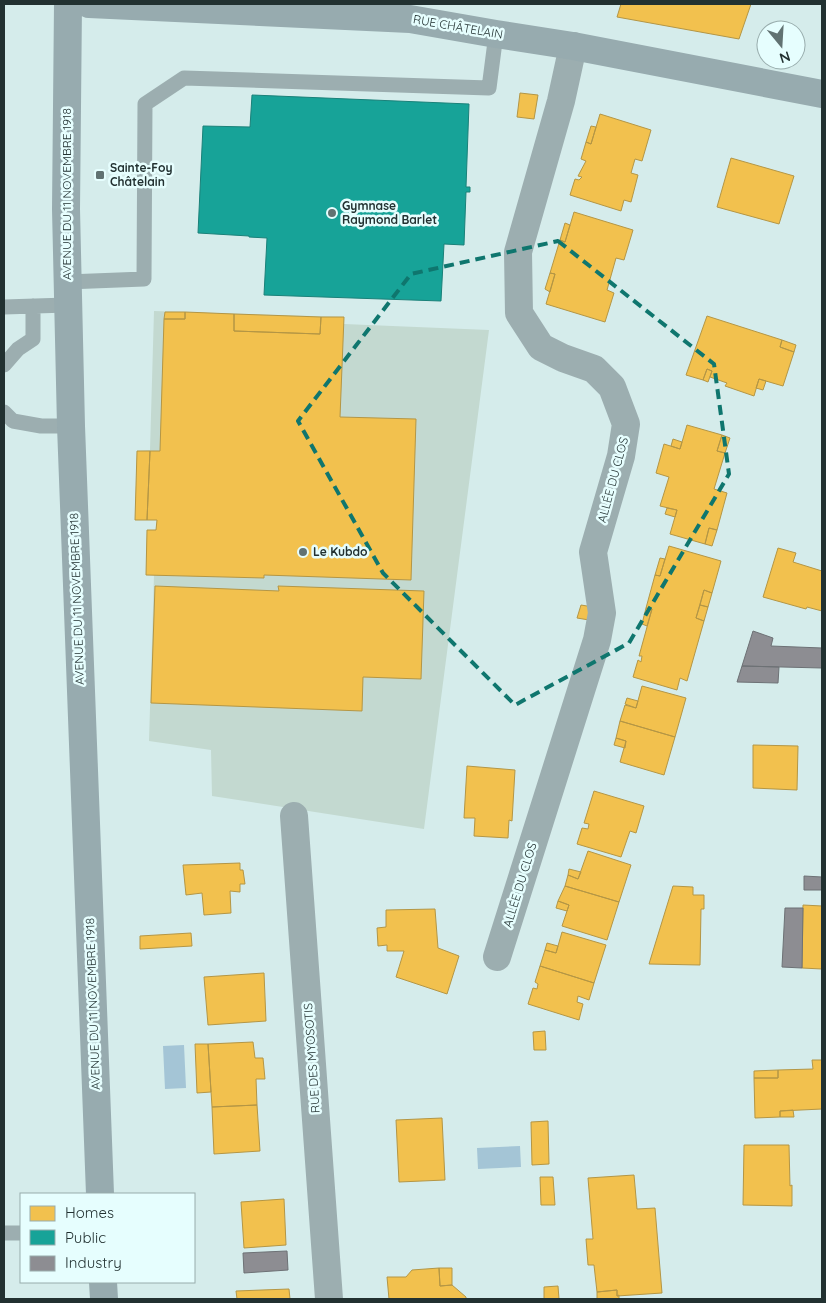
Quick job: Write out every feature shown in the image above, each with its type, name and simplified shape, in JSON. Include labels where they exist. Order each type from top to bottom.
[{"type":"street","name":"AVENUE DU 11 NOVEMBRE 1918","points":[[68,4],[67,294],[100,1193]]},
{"type":"street","name":"RUE CHÂTELAIN","points":[[89,4],[410,19],[573,46],[822,94]]},
{"type":"street","name":"ALLÉE DU CLOS","points":[[497,957],[597,640],[602,613],[593,552],[621,456],[626,424],[612,387],[594,369],[563,358],[541,347],[519,313],[518,252],[561,101],[573,46]]},
{"type":"street","name":"RUE DES MYOSOTIS","points":[[294,816],[329,1299]]},
{"type":"street","points":[[104,1283],[104,1299]]},
{"type":"lane","points":[[4,306],[33,306],[67,294],[144,279],[146,104],[184,78],[489,88],[496,34]]},
{"type":"lane","points":[[4,366],[18,350],[33,339],[33,306]]},
{"type":"lane","points":[[4,412],[13,421],[41,426],[71,426]]},
{"type":"lane","points":[[4,1233],[20,1233]]},
{"type":"highlighted area","points":[[558,241],[714,364],[729,474],[629,643],[515,705],[383,573],[298,421],[411,274]]},
{"type":"green space","name":"Le Kubdo","points":[[154,311],[344,317],[344,324],[489,330],[424,829],[212,796],[211,750],[149,741],[154,575],[146,575],[147,530],[156,530],[157,520],[135,520],[137,451],[150,450]]},
{"type":"water","points":[[184,1045],[186,1088],[165,1089],[163,1046]]},
{"type":"water","points":[[520,1146],[521,1167],[478,1169],[477,1148]]},
{"type":"building: Homes","points":[[621,4],[751,4],[739,39],[617,17]]},
{"type":"building: Homes","points":[[520,93],[538,95],[534,119],[517,117]]},
{"type":"building: Homes","points":[[600,114],[651,130],[642,161],[635,159],[631,173],[638,175],[631,202],[624,200],[621,211],[570,195],[575,179],[579,180],[582,177],[578,176],[586,161],[581,159],[586,142],[591,144]]},
{"type":"building: Homes","points":[[591,126],[596,127],[591,144],[586,142]]},
{"type":"building: Homes","points":[[731,158],[794,176],[779,224],[717,207]]},
{"type":"building: Homes","points":[[574,212],[633,230],[624,260],[616,258],[607,290],[614,293],[605,322],[546,304],[555,274],[550,273],[560,240],[565,242]]},
{"type":"building: Homes","points":[[565,223],[570,225],[565,242],[560,240]]},
{"type":"building: Homes","points":[[550,273],[555,274],[550,292],[545,289]]},
{"type":"building: Homes","points":[[165,312],[185,312],[185,319],[164,319]]},
{"type":"building: Homes","points":[[185,312],[234,314],[234,331],[320,334],[321,317],[344,317],[340,417],[416,419],[411,580],[264,575],[264,578],[146,575],[147,530],[156,530],[157,520],[147,520],[150,451],[160,451],[164,319],[185,319]]},
{"type":"building: Homes","points":[[234,314],[321,317],[320,334],[234,331]]},
{"type":"building: Homes","points":[[707,316],[782,340],[780,347],[794,352],[783,386],[759,379],[754,396],[725,386],[727,383],[710,377],[712,371],[707,369],[703,380],[686,375]]},
{"type":"building: Homes","points":[[782,340],[796,345],[794,352],[780,347]]},
{"type":"building: Homes","points":[[707,369],[712,371],[708,382],[703,380]]},
{"type":"building: Homes","points":[[759,379],[766,381],[763,390],[756,388]]},
{"type":"building: Homes","points":[[687,425],[722,435],[717,451],[725,453],[714,489],[727,493],[717,530],[709,528],[705,544],[670,534],[677,510],[660,506],[669,477],[656,473],[664,444],[680,449]]},
{"type":"building: Homes","points":[[722,435],[730,438],[725,453],[717,451]]},
{"type":"building: Homes","points":[[673,439],[682,442],[680,449],[671,446]]},
{"type":"building: Homes","points":[[137,451],[150,451],[147,520],[135,520]]},
{"type":"building: Homes","points":[[667,508],[677,510],[675,517],[665,514]]},
{"type":"building: Homes","points":[[709,528],[717,530],[712,546],[705,544]]},
{"type":"building: Homes","points":[[669,546],[721,561],[712,593],[704,590],[696,618],[704,621],[687,681],[680,678],[677,690],[633,677],[638,660],[641,662],[642,656],[639,656],[652,609],[646,608],[655,575],[660,576]]},
{"type":"building: Homes","points":[[778,548],[796,553],[793,562],[822,571],[822,611],[807,607],[806,609],[763,597]]},
{"type":"building: Homes","points":[[660,558],[665,559],[660,576],[655,575]]},
{"type":"building: Homes","points":[[155,586],[279,591],[278,586],[424,591],[421,679],[363,677],[362,711],[151,703]]},
{"type":"building: Homes","points":[[704,590],[712,593],[708,607],[700,605]]},
{"type":"building: Homes","points":[[581,605],[593,607],[589,620],[577,618]]},
{"type":"building: Homes","points":[[700,605],[708,607],[704,621],[696,618]]},
{"type":"building: Homes","points":[[646,608],[652,609],[647,626],[642,624]]},
{"type":"building: Homes","points":[[642,686],[686,698],[675,737],[620,721],[625,705],[636,708]]},
{"type":"building: Homes","points":[[627,698],[638,701],[636,708],[625,704]]},
{"type":"building: Homes","points":[[620,721],[675,737],[664,775],[620,762],[626,741],[616,738]]},
{"type":"building: Homes","points":[[616,738],[626,741],[625,748],[614,745]]},
{"type":"building: Homes","points":[[753,745],[798,746],[797,790],[753,788]]},
{"type":"building: Homes","points":[[467,766],[515,770],[512,821],[509,820],[508,838],[474,836],[475,818],[464,818]]},
{"type":"building: Homes","points":[[594,791],[644,806],[636,833],[630,831],[621,857],[577,844],[582,828],[588,829],[589,824],[584,823]]},
{"type":"building: Homes","points":[[588,851],[631,865],[619,902],[565,886],[568,875],[578,879]]},
{"type":"building: Homes","points":[[240,863],[240,870],[243,870],[245,884],[240,884],[240,892],[230,891],[231,913],[204,915],[202,893],[186,895],[183,865]]},
{"type":"building: Homes","points":[[569,869],[581,872],[578,879],[568,875]]},
{"type":"building: Homes","points":[[565,886],[619,902],[607,940],[562,926],[569,905],[558,901]]},
{"type":"building: Homes","points":[[673,886],[693,887],[693,895],[704,895],[704,909],[701,909],[700,965],[649,964]]},
{"type":"building: Homes","points":[[558,901],[569,905],[567,911],[556,908]]},
{"type":"building: Homes","points":[[803,905],[822,906],[822,969],[802,968]]},
{"type":"building: Homes","points":[[435,909],[438,948],[459,956],[447,994],[396,977],[404,951],[387,951],[387,945],[378,946],[377,928],[386,927],[386,910]]},
{"type":"building: Homes","points":[[562,932],[606,945],[594,983],[540,966],[545,950],[556,953]]},
{"type":"building: Homes","points":[[191,933],[192,946],[140,949],[140,936]]},
{"type":"building: Homes","points":[[547,943],[558,946],[556,953],[545,950]]},
{"type":"building: Homes","points":[[540,966],[594,983],[589,1000],[578,996],[577,1002],[583,1004],[579,1020],[528,1004],[533,988],[537,989],[538,984],[535,982]]},
{"type":"building: Homes","points":[[264,973],[266,1021],[208,1025],[204,977]]},
{"type":"building: Homes","points":[[545,1031],[546,1050],[534,1050],[533,1032]]},
{"type":"building: Homes","points":[[253,1042],[255,1058],[263,1058],[265,1079],[256,1079],[257,1105],[212,1107],[208,1044]]},
{"type":"building: Homes","points":[[195,1044],[208,1044],[211,1092],[197,1093]]},
{"type":"building: Homes","points":[[812,1060],[822,1060],[822,1109],[780,1111],[780,1117],[755,1118],[754,1078],[778,1078],[778,1070],[813,1069]]},
{"type":"building: Homes","points":[[778,1070],[778,1078],[754,1078],[754,1071]]},
{"type":"building: Homes","points":[[257,1105],[260,1151],[214,1154],[212,1107]]},
{"type":"building: Homes","points":[[793,1110],[794,1117],[780,1117],[780,1111]]},
{"type":"building: Homes","points":[[442,1118],[445,1180],[399,1182],[396,1120]]},
{"type":"building: Homes","points":[[548,1121],[549,1164],[532,1165],[531,1122]]},
{"type":"building: Homes","points":[[744,1145],[789,1145],[792,1206],[743,1205]]},
{"type":"building: Homes","points":[[634,1175],[637,1209],[655,1208],[662,1293],[617,1296],[617,1290],[597,1292],[594,1265],[588,1265],[586,1239],[593,1239],[588,1178]]},
{"type":"building: Homes","points":[[540,1177],[553,1177],[555,1205],[541,1205]]},
{"type":"building: Homes","points":[[284,1199],[286,1245],[244,1248],[241,1202]]},
{"type":"building: Homes","points":[[439,1268],[440,1286],[452,1285],[466,1299],[389,1299],[387,1277],[406,1277],[412,1270]]},
{"type":"building: Homes","points":[[439,1268],[452,1268],[452,1285],[440,1286]]},
{"type":"building: Homes","points":[[558,1286],[559,1299],[544,1299],[544,1287]]},
{"type":"building: Homes","points":[[289,1289],[290,1299],[237,1299],[236,1291]]},
{"type":"building: Homes","points":[[617,1290],[619,1299],[597,1299],[597,1292]]},
{"type":"building: Public","name":"Gymnase Raymond Barlet","points":[[252,95],[469,104],[466,187],[470,187],[470,192],[466,192],[464,245],[444,244],[441,301],[264,295],[267,238],[198,233],[203,126],[250,127]]},
{"type":"building: Industry","points":[[753,631],[773,638],[771,646],[822,648],[822,668],[742,666]]},
{"type":"building: Industry","points":[[742,666],[779,667],[778,683],[737,682]]},
{"type":"building: Industry","points":[[804,876],[822,877],[822,890],[804,890]]},
{"type":"building: Industry","points":[[785,908],[803,908],[802,968],[782,967]]},
{"type":"building: Industry","points":[[287,1251],[288,1270],[244,1273],[243,1253]]},
{"type":"place","name":"Sainte-Foy Châtelain","points":[[100,175]]},
{"type":"place","name":"Gymnase Raymond Barlet","points":[[332,213]]},
{"type":"place","name":"Le Kubdo","points":[[303,552]]}]
